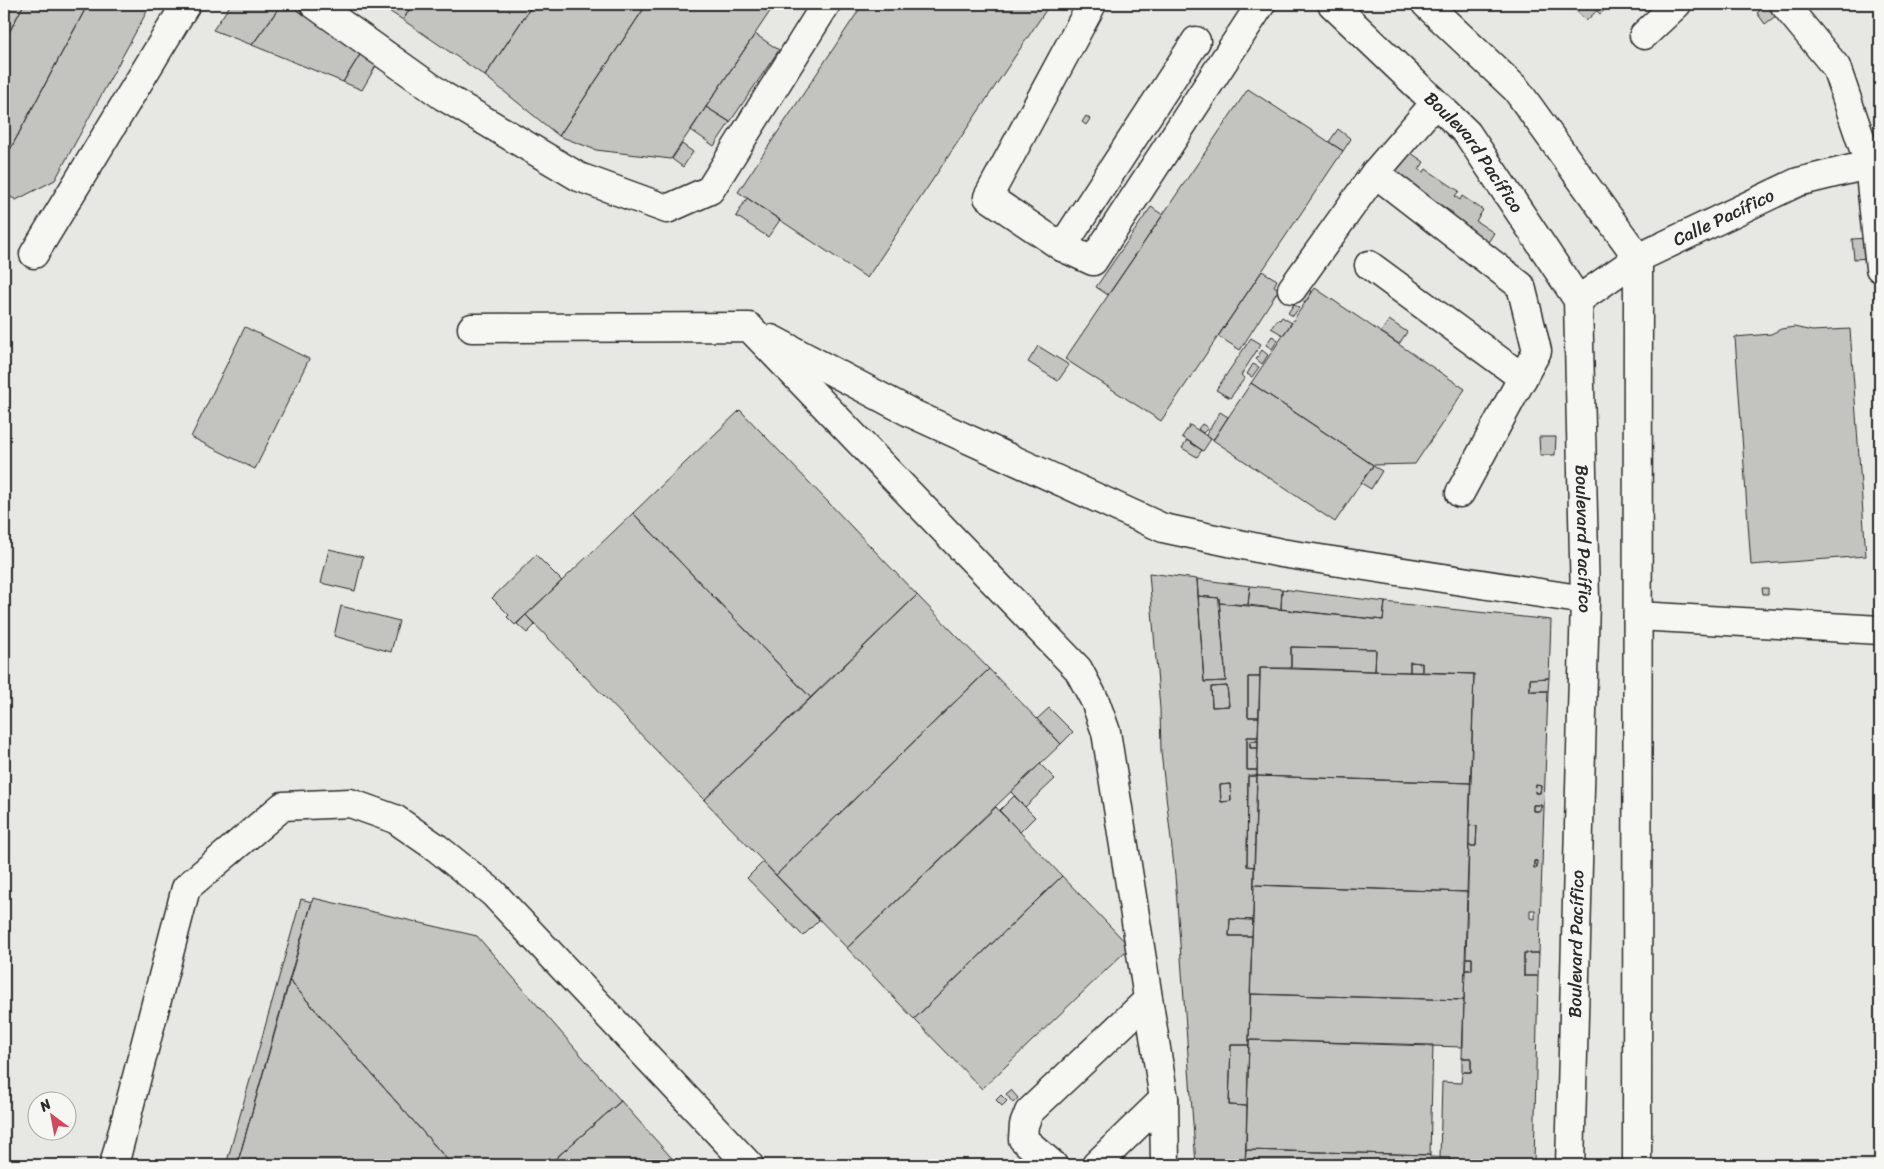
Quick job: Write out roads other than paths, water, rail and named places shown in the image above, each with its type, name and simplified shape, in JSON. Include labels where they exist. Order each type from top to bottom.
[{"type":"main road","points":[[34,254],[186,4]]},
{"type":"main road","points":[[314,4],[443,96],[579,177],[667,209],[710,190],[826,4]]},
{"type":"main road","points":[[1092,4],[988,197],[1062,246],[1093,261],[1261,4]]},
{"type":"main road","name":"Boulevard Pacífico","points":[[1332,4],[1467,133],[1578,300],[1585,600],[1570,1165]]},
{"type":"main road","points":[[1426,4],[1516,89],[1638,258],[1638,1165]]},
{"type":"main road","points":[[1644,35],[1677,4]]},
{"type":"main road","points":[[1784,4],[1836,66],[1875,163],[1880,268]]},
{"type":"main road","points":[[1062,246],[1196,41]]},
{"type":"main road","points":[[1292,289],[1375,173],[1435,103]]},
{"type":"main road","name":"Calle Pacífico","points":[[1578,300],[1638,258],[1798,182],[1875,163]]},
{"type":"main road","points":[[1375,173],[1521,286],[1537,351],[1460,492]]},
{"type":"main road","points":[[1369,265],[1522,378]]},
{"type":"main road","points":[[472,328],[749,327],[913,414],[1163,528],[1281,553],[1585,600]]},
{"type":"main road","points":[[749,327],[1078,669],[1095,700],[1106,732],[1164,1099],[1165,1165]]},
{"type":"main road","points":[[1638,616],[1880,630]]},
{"type":"main road","points":[[114,1165],[186,888],[283,806],[350,803],[395,819],[437,848],[493,893],[749,1165]]},
{"type":"main road","points":[[1052,1165],[1023,1139],[1024,1125],[1030,1112],[1148,1001]]},
{"type":"main road","points":[[1096,1165],[1164,1099]]}]
